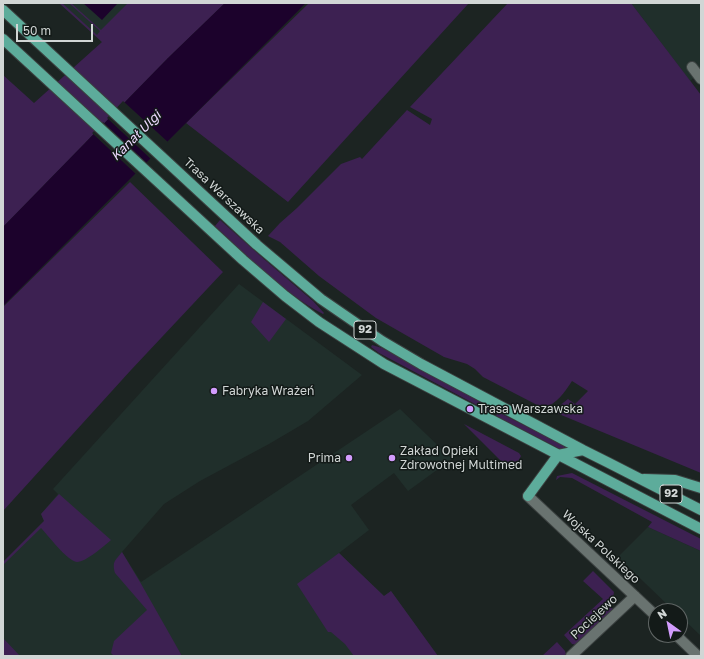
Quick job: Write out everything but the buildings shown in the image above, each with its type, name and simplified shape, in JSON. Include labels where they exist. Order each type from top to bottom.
[{"type":"main road","name":"Trasa Warszawska","points":[[3,10],[224,215],[306,288],[358,326],[421,364],[583,450],[701,510]]},
{"type":"main road","name":"92","points":[[3,39],[210,230],[281,293],[337,334],[384,364],[701,529]]},
{"type":"main road","points":[[528,496],[558,455],[583,450]]},
{"type":"main road","points":[[640,478],[675,480],[701,488]]},
{"type":"street","points":[[692,67],[701,79]]},
{"type":"street","name":"Wojska Polskiego","points":[[528,496],[648,608]]},
{"type":"street","name":"Pociejewo","points":[[571,656],[635,596]]},
{"type":"street","points":[[684,643],[698,656]]},
{"type":"shaded area","points":[[59,3],[140,3],[102,42]]},
{"type":"shaded area","points":[[59,3],[62,3],[97,35],[100,31],[69,3],[71,3],[101,30],[128,3],[225,3],[168,58],[3,227],[3,75],[34,103],[102,42]]},
{"type":"shaded area","points":[[309,3],[469,3],[288,202],[186,123]]},
{"type":"shaded area","points":[[508,3],[631,3],[701,95],[701,473],[554,412],[554,410],[568,399],[575,404],[588,391],[572,381],[556,401],[543,408],[483,377],[467,364],[444,357],[376,318],[319,276],[280,242],[268,236],[341,164],[360,157],[362,159],[407,110],[430,125],[432,119],[410,107]]},
{"type":"shaded area","points":[[631,3],[701,3],[701,72],[690,81]]},
{"type":"shaded area","points":[[130,182],[223,272],[131,370],[3,511],[3,307]]},
{"type":"shaded area","points":[[220,220],[313,301],[324,313],[323,314],[294,296],[253,261],[215,226]]},
{"type":"shaded area","points":[[239,284],[362,375],[308,421],[200,481],[164,504],[122,552],[141,582],[400,409],[452,459],[408,491],[394,473],[351,505],[369,530],[339,553],[384,596],[391,591],[417,627],[376,656],[182,656],[172,640],[154,656],[10,656],[3,649],[3,562],[44,521],[41,514],[58,494],[53,489]]},
{"type":"shaded area","points":[[263,302],[286,319],[269,342],[251,322]]},
{"type":"shaded area","points":[[372,345],[382,348],[492,408],[490,412],[379,353],[371,347]]},
{"type":"shaded area","points":[[498,412],[565,447],[560,449],[496,416]]},
{"type":"shaded area","points":[[464,424],[519,453],[521,456],[516,464],[509,469]]},
{"type":"shaded area","points":[[572,473],[701,539],[701,551],[648,527],[652,522],[572,478],[560,477],[556,480],[557,476]]},
{"type":"shaded area","points":[[59,494],[111,540],[90,557],[77,562],[73,561],[63,553],[41,528],[3,565],[3,562],[44,521],[41,514]]},
{"type":"shaded area","points":[[648,527],[701,551],[701,636],[688,624],[688,603],[666,603],[618,557]]},
{"type":"shaded area","points":[[122,552],[182,656],[114,656],[111,653],[114,641],[147,610],[115,573],[114,563]]},
{"type":"shaded area","points":[[339,553],[384,596],[391,591],[438,656],[354,656],[345,644],[331,632],[328,632],[297,584]]},
{"type":"shaded area","points":[[593,571],[614,592],[611,608],[614,609],[577,645],[572,644],[564,635],[603,599],[583,581]]},
{"type":"shaded area","points":[[3,638],[20,656],[3,656]]},
{"type":"shaded area","points":[[557,642],[565,651],[566,654],[564,656],[542,656]]},
{"type":"water","points":[[83,3],[118,3],[102,20]]},
{"type":"water","name":"Kanał Ulgi","points":[[225,3],[306,3],[3,306],[3,227],[168,58]]},
{"type":"pier","points":[[123,101],[169,143],[152,160],[107,118]]},
{"type":"pier","points":[[103,122],[148,164],[137,175],[92,133]]},
{"type":"place","name":"Fabryka Wrażeń","points":[[214,391]]},
{"type":"place","name":"Trasa Warszawska","points":[[470,409]]},
{"type":"place","name":"Prima","points":[[349,458]]},
{"type":"place","name":"Zakład Opieki Zdrowotnej Multimed","points":[[392,458]]}]
